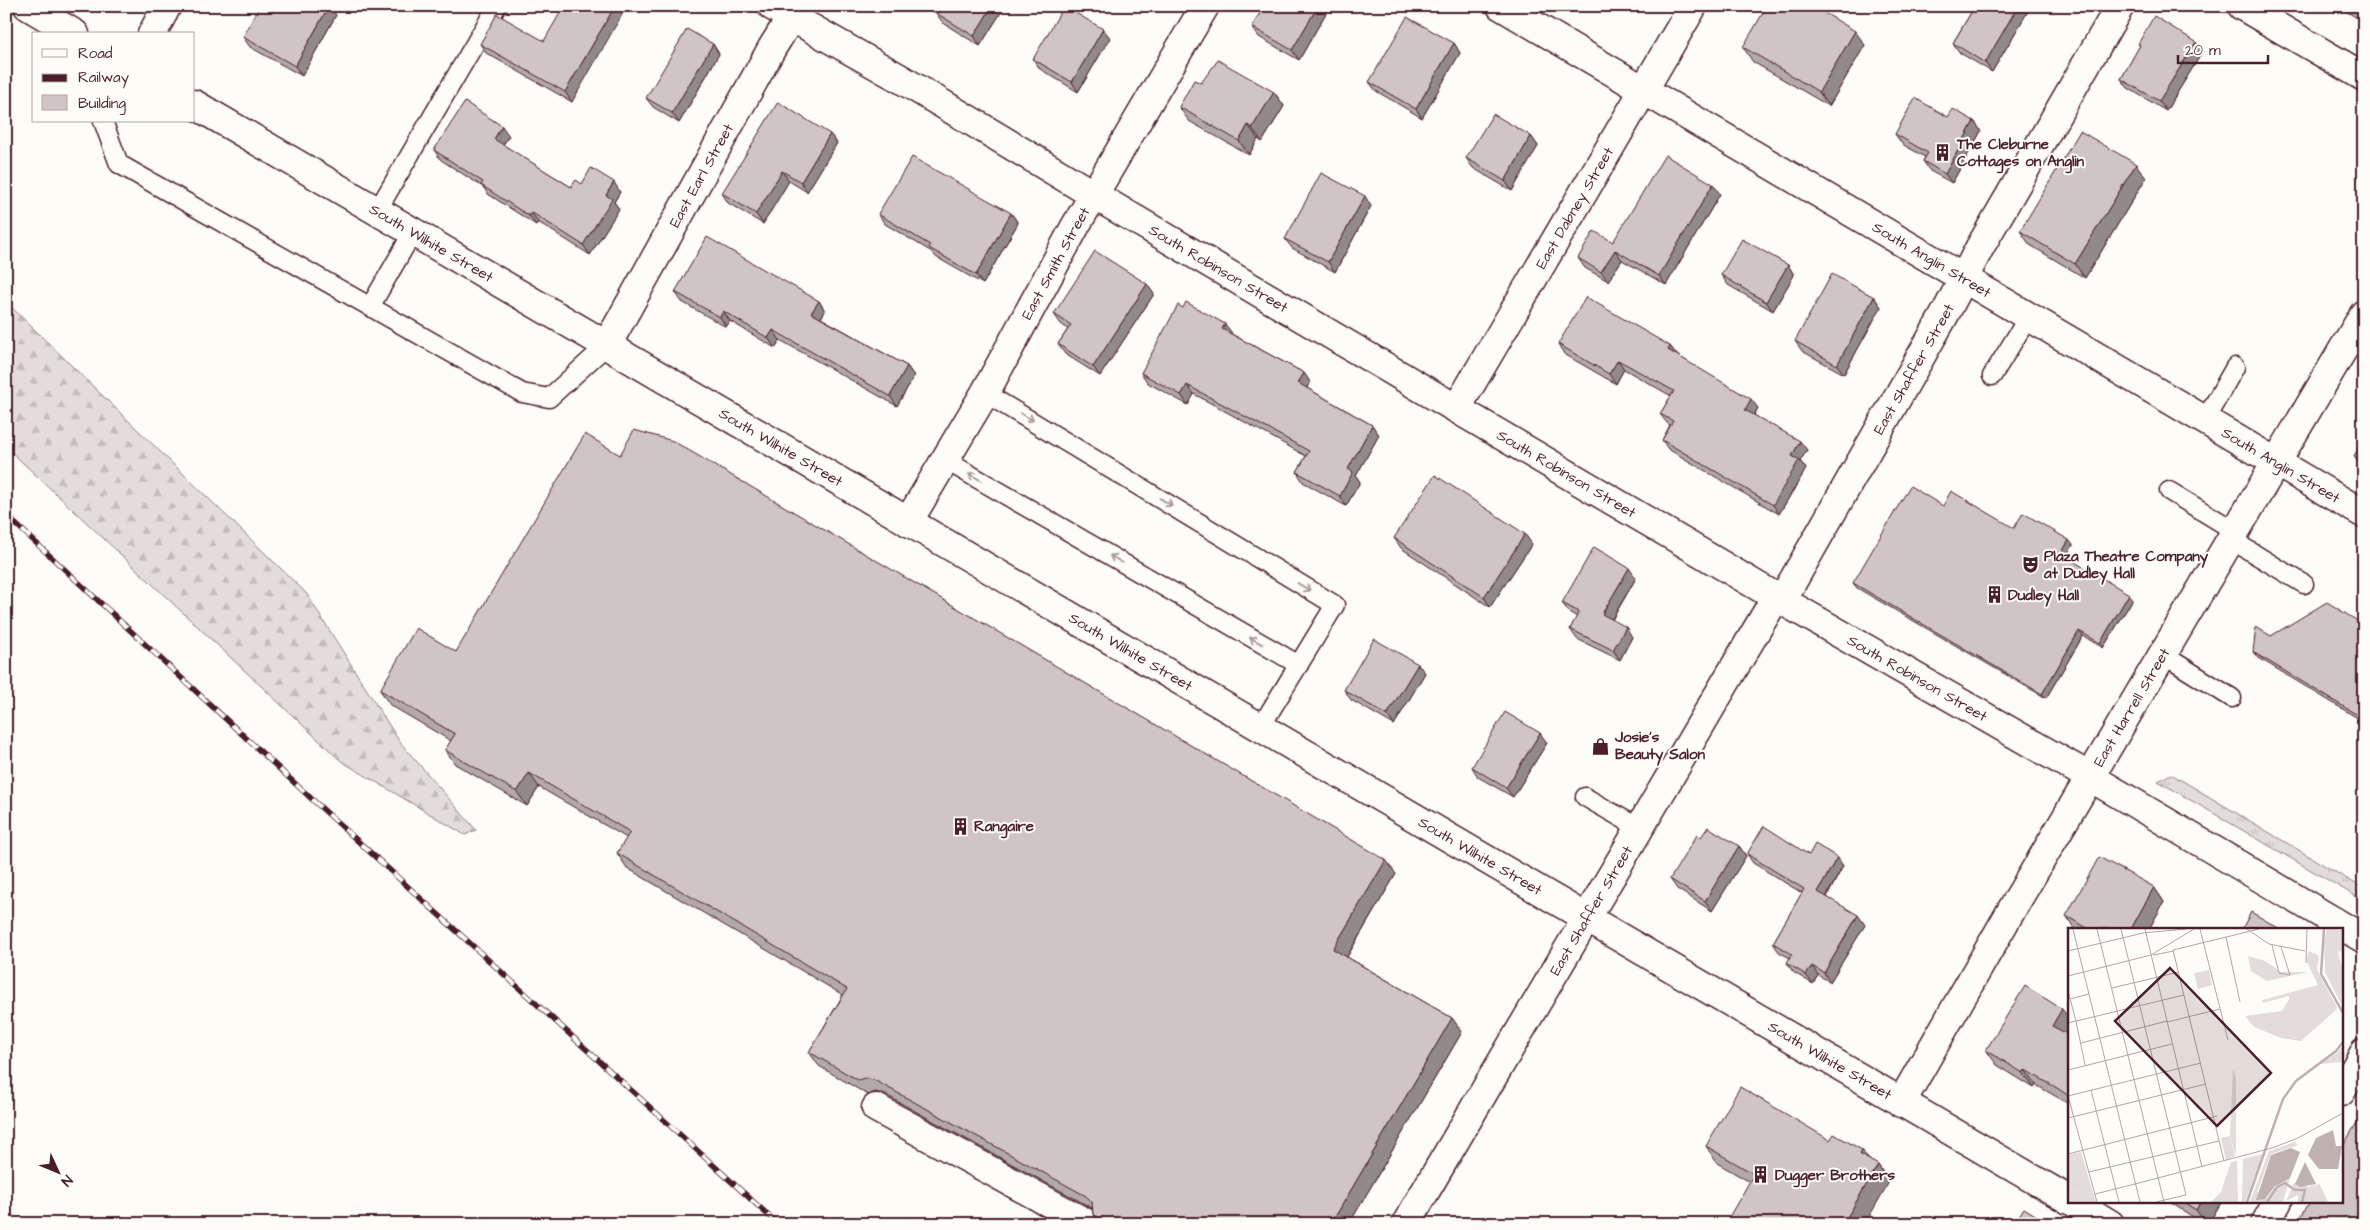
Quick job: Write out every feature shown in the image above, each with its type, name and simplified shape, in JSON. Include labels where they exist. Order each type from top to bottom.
[{"type":"street","points":[[28,6],[71,32]]},
{"type":"street","points":[[153,32],[167,6]]},
{"type":"street","name":"East Smith Street","points":[[908,522],[984,393],[1094,196],[1205,6]]},
{"type":"street","name":"South Anglin Street","points":[[1501,6],[2364,514]]},
{"type":"street","name":"East Dabney Street","points":[[1457,408],[1693,6]]},
{"type":"street","name":"East Shaffer Street","points":[[1406,1224],[1585,918],[1779,598],[1964,278],[1980,246],[2120,6]]},
{"type":"street","points":[[2242,6],[2364,77]]},
{"type":"street","name":"South Robinson Street","points":[[787,10],[1094,196],[2364,939]]},
{"type":"street","name":"East Earl Street","points":[[607,345],[787,10]]},
{"type":"street","name":"South Wilhite Street","points":[[195,105],[2068,1199]]},
{"type":"street","name":"East Harrell Street","points":[[1901,1103],[2162,654],[2364,314]]},
{"type":"street","points":[[2342,1090],[2364,1053]]},
{"type":"street","points":[[876,1108],[1088,1224]]},
{"type":"street","name":"South Wilhite Street","points":[[2073,1202],[2110,1224]]},
{"type":"street","points":[[2264,1224],[2277,1202]]},
{"type":"lane","points":[[377,211],[498,6]]},
{"type":"lane","points":[[103,122],[119,164],[522,393],[549,398],[607,345]]},
{"type":"lane","points":[[370,307],[413,232]]},
{"type":"lane","points":[[1992,376],[2029,316]]},
{"type":"lane","points":[[2205,420],[2235,367]]},
{"type":"lane","points":[[984,393],[1335,605],[1260,728]]},
{"type":"lane","points":[[945,460],[1299,665]]},
{"type":"lane","points":[[2169,491],[2304,584]]},
{"type":"lane","points":[[2162,654],[2232,698]]},
{"type":"lane","points":[[1584,797],[1639,828]]},
{"type":"green space","points":[[6,302],[306,593],[399,741],[476,830],[465,835],[341,761],[6,447]]},
{"type":"green space","points":[[2171,774],[2364,889],[2364,901],[2158,781]]},
{"type":"building","points":[[260,6],[329,6],[295,66],[243,37]]},
{"type":"building","points":[[564,6],[615,6],[565,92],[480,44],[497,14],[544,41]]},
{"type":"building","points":[[940,6],[992,6],[974,36],[936,13]]},
{"type":"building","points":[[1064,6],[1103,29],[1072,82],[1033,59]]},
{"type":"building","points":[[1264,6],[1318,6],[1292,50],[1252,27]]},
{"type":"building","points":[[1767,6],[1813,6],[1855,31],[1819,92],[1743,47]]},
{"type":"building","points":[[1975,6],[2018,6],[1985,63],[1953,43]]},
{"type":"building","points":[[2353,6],[2364,6],[2364,12]]},
{"type":"building","points":[[2154,16],[2196,42],[2159,101],[2121,79]]},
{"type":"building","points":[[1407,17],[1454,43],[1416,109],[1369,82]]},
{"type":"building","points":[[687,29],[713,44],[672,113],[646,98]]},
{"type":"building","points":[[1218,60],[1274,92],[1252,128],[1248,125],[1239,141],[1179,107],[1194,80],[1201,83]]},
{"type":"building","name":"The Cleburne Cottages on Anglin","points":[[1915,98],[1948,117],[1953,109],[1974,121],[1945,174],[1923,161],[1928,153],[1895,134]]},
{"type":"building","points":[[465,102],[502,126],[494,139],[571,187],[576,180],[582,184],[591,168],[614,182],[606,195],[612,199],[583,245],[531,212],[529,216],[481,185],[483,182],[434,150]]},
{"type":"building","points":[[778,102],[830,134],[801,182],[782,171],[756,214],[722,193]]},
{"type":"building","points":[[1493,114],[1531,136],[1505,181],[1466,158]]},
{"type":"building","points":[[2080,131],[2136,164],[2075,264],[2020,231]]},
{"type":"building","points":[[1665,155],[1713,184],[1659,276],[1615,250],[1601,272],[1578,258],[1594,231],[1613,242]]},
{"type":"building","points":[[912,157],[1011,213],[976,275],[929,248],[930,245],[878,214]]},
{"type":"building","points":[[1321,173],[1365,196],[1328,262],[1285,239]]},
{"type":"building","points":[[707,237],[819,301],[811,313],[907,366],[890,396],[773,330],[768,338],[723,311],[720,317],[675,292]]},
{"type":"building","points":[[1742,239],[1788,265],[1766,302],[1721,275]]},
{"type":"building","points":[[1095,251],[1147,284],[1093,367],[1058,344],[1071,325],[1054,314]]},
{"type":"building","points":[[1832,274],[1874,297],[1837,365],[1795,341]]},
{"type":"building","points":[[1586,297],[1670,346],[1668,350],[1751,399],[1745,410],[1800,441],[1792,456],[1799,460],[1773,505],[1662,440],[1673,421],[1660,414],[1674,391],[1618,360],[1609,374],[1558,344]]},
{"type":"building","points":[[1186,302],[1225,324],[1222,329],[1304,373],[1298,383],[1372,425],[1348,469],[1353,472],[1340,496],[1297,472],[1309,451],[1187,385],[1181,395],[1141,373],[1178,305],[1183,308]]},
{"type":"building","name":"Rangaire","points":[[634,430],[673,441],[1386,860],[1333,949],[1452,1018],[1331,1224],[1110,1224],[1093,1214],[1092,1202],[1086,1196],[874,1080],[865,1078],[858,1080],[809,1052],[847,989],[617,853],[630,832],[529,773],[517,792],[445,750],[455,734],[380,690],[416,628],[456,652],[585,434],[620,455]]},
{"type":"building","points":[[2364,440],[2364,462],[2354,456]]},
{"type":"building","points":[[1435,475],[1525,534],[1484,597],[1394,538]]},
{"type":"building","name":"Dudley Hall","points":[[1910,486],[1943,506],[1951,491],[2014,528],[2023,513],[2069,540],[2061,554],[2129,594],[2100,643],[2079,631],[2042,694],[1853,583]]},
{"type":"building","points":[[1594,547],[1629,568],[1602,614],[1626,627],[1613,650],[1570,629],[1579,612],[1562,603]]},
{"type":"building","points":[[2327,602],[2364,625],[2364,719],[2253,652],[2256,627],[2271,636]]},
{"type":"building","points":[[1374,639],[1418,664],[1387,715],[1344,690]]},
{"type":"building","points":[[1505,712],[1540,733],[1506,788],[1472,767]]},
{"type":"building","points":[[1764,826],[1809,855],[1815,844],[1837,857],[1818,892],[1858,915],[1824,973],[1812,966],[1806,975],[1787,963],[1792,954],[1773,943],[1804,889],[1747,854]]},
{"type":"building","points":[[1708,827],[1739,846],[1705,901],[1670,879],[1697,835],[1701,837]]},
{"type":"building","points":[[2099,857],[2154,887],[2132,928],[2087,928],[2066,916]]},
{"type":"building","points":[[2251,912],[2278,928],[2243,928]]},
{"type":"building","points":[[2025,986],[2062,1009],[2052,1026],[2068,1034],[2068,1095],[2025,1070],[2023,1073],[1986,1050]]},
{"type":"building","points":[[1740,1087],[1830,1140],[1834,1134],[1862,1150],[1859,1154],[1878,1165],[1843,1224],[1725,1224],[1754,1174],[1706,1146]]},
{"type":"building","points":[[2364,1111],[2364,1224],[2297,1224],[2309,1202],[2342,1202],[2342,1147]]},
{"type":"building","points":[[2184,1202],[2200,1202],[2196,1210]]},
{"type":"building","points":[[2024,1208],[2050,1224],[2014,1224]]},
{"type":"railway","points":[[6,515],[315,802],[778,1224]]},
{"type":"place","name":"The Cleburne Cottages on Anglin","points":[[1943,153]]},
{"type":"place","name":"Plaza Theatre Company at Dudley Hall","points":[[2030,565]]},
{"type":"place","name":"Dudley Hall","points":[[1994,595]]},
{"type":"place","name":"Josie's Beauty Salon","points":[[1601,746]]},
{"type":"place","name":"Rangaire","points":[[960,826]]},
{"type":"place","name":"Dugger Brothers","points":[[1761,1175]]}]
